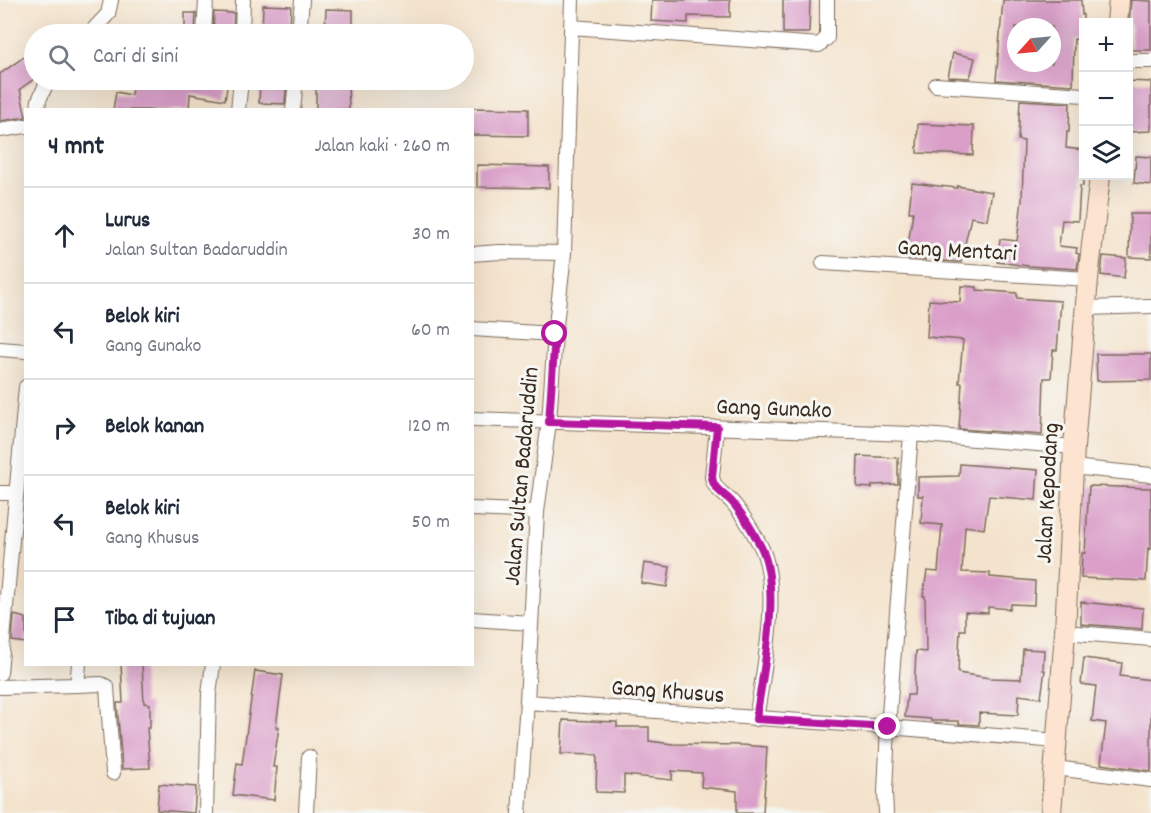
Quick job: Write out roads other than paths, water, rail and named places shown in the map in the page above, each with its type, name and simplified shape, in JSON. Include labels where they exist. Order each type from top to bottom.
[{"type":"street","points":[[98,24],[108,14],[111,0]]},
{"type":"street","points":[[205,24],[206,0]]},
{"type":"street","points":[[242,24],[243,0]]},
{"type":"street","points":[[301,24],[303,0]]},
{"type":"street","name":"Jalan Sultan Badaruddin","points":[[519,813],[537,512],[549,422],[555,334],[564,253],[572,0]]},
{"type":"street","points":[[571,27],[819,45],[827,38],[827,0]]},
{"type":"street","points":[[1117,18],[1119,0]]},
{"type":"street","points":[[1133,62],[1151,62]]},
{"type":"street","points":[[936,85],[1079,95]]},
{"type":"street","points":[[38,108],[44,90]]},
{"type":"street","points":[[238,108],[240,90]]},
{"type":"street","points":[[293,108],[295,90]]},
{"type":"street","points":[[0,130],[24,126]]},
{"type":"street","name":"Jalan Kepodang","points":[[1051,813],[1065,632],[1072,467],[1088,279],[1100,180]]},
{"type":"street","points":[[474,254],[564,253]]},
{"type":"street","name":"Gang Mentari","points":[[823,263],[1088,279]]},
{"type":"street","points":[[1086,308],[1151,306]]},
{"type":"street","points":[[474,329],[555,334]]},
{"type":"street","points":[[0,349],[24,351]]},
{"type":"street","points":[[0,673],[24,416]]},
{"type":"street","name":"Gang Gunako","points":[[474,419],[911,434],[1074,447]]},
{"type":"street","points":[[717,427],[713,484],[745,518],[761,546],[769,568],[770,630],[756,719]]},
{"type":"street","points":[[886,813],[888,727],[911,434]]},
{"type":"street","points":[[1072,467],[1151,475]]},
{"type":"street","points":[[0,493],[16,493]]},
{"type":"street","points":[[474,509],[537,512]]},
{"type":"street","points":[[474,619],[531,623]]},
{"type":"street","points":[[1065,632],[1151,639]]},
{"type":"street","points":[[77,685],[79,666]]},
{"type":"street","points":[[206,813],[209,694],[213,666]]},
{"type":"street","points":[[0,687],[101,684],[108,687],[113,773]]},
{"type":"street","name":"Gang Khusus","points":[[526,702],[1057,741]]},
{"type":"street","points":[[306,813],[309,757]]},
{"type":"street","points":[[1055,768],[1151,780]]}]
